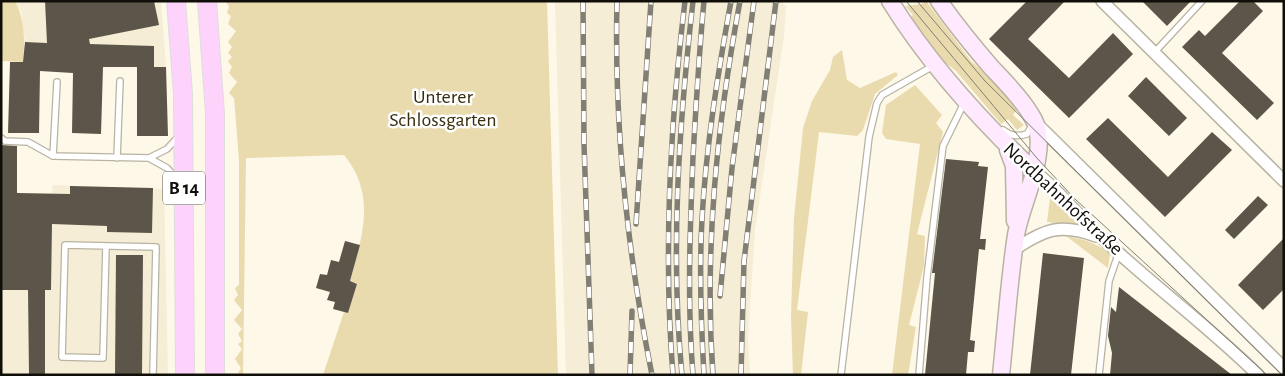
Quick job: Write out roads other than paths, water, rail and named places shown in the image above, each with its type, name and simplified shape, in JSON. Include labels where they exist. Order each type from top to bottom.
[{"type":"main road","name":"B 14","points":[[176,1],[182,64],[184,129],[184,375]]},
{"type":"main road","name":"B 14","points":[[207,1],[216,114],[216,375]]},
{"type":"street","name":"Nordbahnhofstraße","points":[[890,1],[935,65],[969,98],[1005,144],[1034,172],[1050,183],[1101,238],[1255,374]]},
{"type":"street","name":"Nordbahnhofstraße","points":[[939,1],[1034,121],[1284,368]]},
{"type":"street","points":[[1102,1],[1153,54],[1284,181]]},
{"type":"street","points":[[1015,241],[1034,172],[1038,135],[1034,121]]},
{"type":"street","points":[[1001,375],[1015,241],[1014,166],[1005,144]]},
{"type":"street","points":[[1015,241],[1055,229],[1070,228],[1101,238]]},
{"type":"lane","points":[[1153,54],[1202,1]]},
{"type":"lane","points":[[841,375],[869,138],[877,103],[882,95],[935,65],[954,75]]},
{"type":"lane","points":[[117,158],[120,81]]},
{"type":"lane","points":[[53,156],[57,82]]},
{"type":"lane","points":[[919,375],[927,277],[943,146],[969,98],[997,126],[1010,135],[1018,137],[1027,134],[1034,121]]},
{"type":"lane","points":[[1,138],[5,141],[28,142],[53,156],[149,158],[167,149],[184,129]]},
{"type":"lane","points":[[149,158],[167,168],[184,189]]},
{"type":"lane","points":[[106,246],[103,358],[62,357],[65,245],[156,247],[153,375]]},
{"type":"lane","points":[[1099,375],[1109,282],[1119,252]]},
{"type":"tram line","points":[[906,1],[1036,157],[1075,199],[1267,375]]},
{"type":"tram line","points":[[917,1],[985,81],[1282,375]]},
{"type":"railway","points":[[583,1],[584,144],[592,375]]},
{"type":"railway","points":[[617,1],[618,95],[624,189],[636,282],[652,375]]},
{"type":"railway","points":[[636,224],[651,1]]},
{"type":"railway","points":[[673,375],[668,235],[675,94],[685,1]]},
{"type":"railway","points":[[682,375],[677,282],[678,188],[680,141],[693,1]]},
{"type":"railway","points":[[693,375],[690,293],[691,212],[696,98],[704,1]]},
{"type":"railway","points":[[704,375],[701,316],[701,238],[706,164],[731,1]]},
{"type":"railway","points":[[713,375],[710,281],[714,187],[725,94],[740,1]]},
{"type":"railway","points":[[720,296],[732,168],[754,1]]},
{"type":"railway","points":[[741,375],[744,261],[776,1]]},
{"type":"railway","points":[[630,375],[632,311]]},
{"type":"park label","name":"Unterer Schlossgarten","points":[[443,108]]}]
